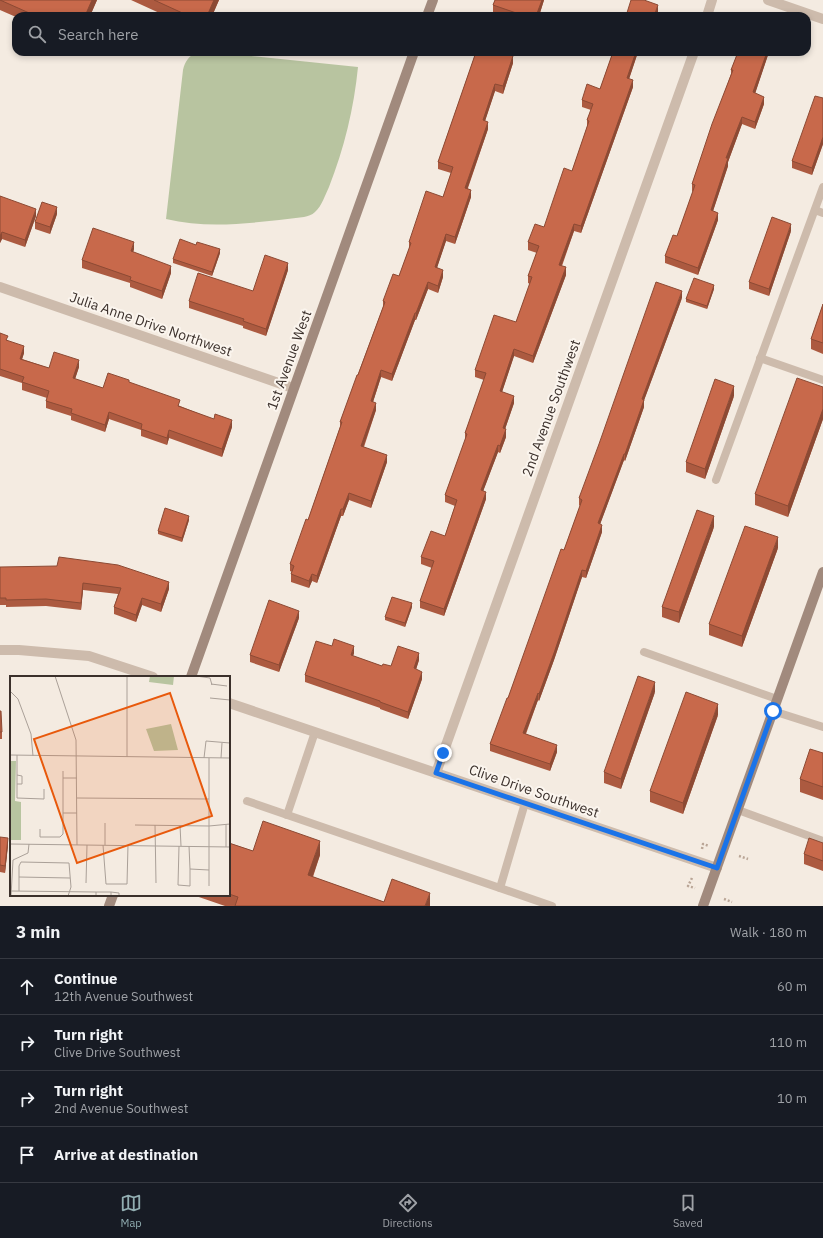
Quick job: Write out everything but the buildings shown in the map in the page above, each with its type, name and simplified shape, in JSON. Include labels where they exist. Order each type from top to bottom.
[{"type":"street","points":[[428,12],[433,0]]},
{"type":"street","points":[[708,12],[712,0]]},
{"type":"street","points":[[768,0],[803,12]]},
{"type":"street","points":[[811,15],[823,19]]},
{"type":"street","name":"1st Avenue West","points":[[191,676],[413,56]]},
{"type":"street","name":"2nd Avenue Southwest","points":[[436,773],[693,56]]},
{"type":"street","name":"Julia Anne Drive Northwest","points":[[0,287],[293,388]]},
{"type":"street","points":[[703,906],[823,572]]},
{"type":"street","points":[[0,650],[19,650],[89,656],[150,676]]},
{"type":"street","name":"Clive Drive Southwest","points":[[230,703],[717,868]]},
{"type":"street","points":[[109,906],[113,896]]},
{"type":"lane","points":[[716,480],[823,187]]},
{"type":"lane","points":[[814,210],[823,213]]},
{"type":"lane","points":[[760,358],[823,380]]},
{"type":"lane","points":[[644,652],[777,700]]},
{"type":"lane","points":[[773,711],[823,727]]},
{"type":"lane","points":[[287,815],[315,732]]},
{"type":"lane","points":[[247,802],[552,906]]},
{"type":"lane","points":[[500,888],[525,803]]},
{"type":"lane","points":[[738,810],[823,841]]},
{"type":"path","points":[[701,851],[703,844],[710,846]]},
{"type":"path","points":[[739,856],[748,859]]},
{"type":"path","points":[[692,878],[688,886],[696,888]]},
{"type":"path","points":[[724,899],[732,902]]},
{"type":"green space","points":[[191,56],[252,56],[358,67],[348,128],[339,158],[320,207],[314,213],[304,217],[218,225],[166,219],[183,70]]},
{"type":"route","points":[[443,753],[436,773],[717,868],[773,711]]}]
